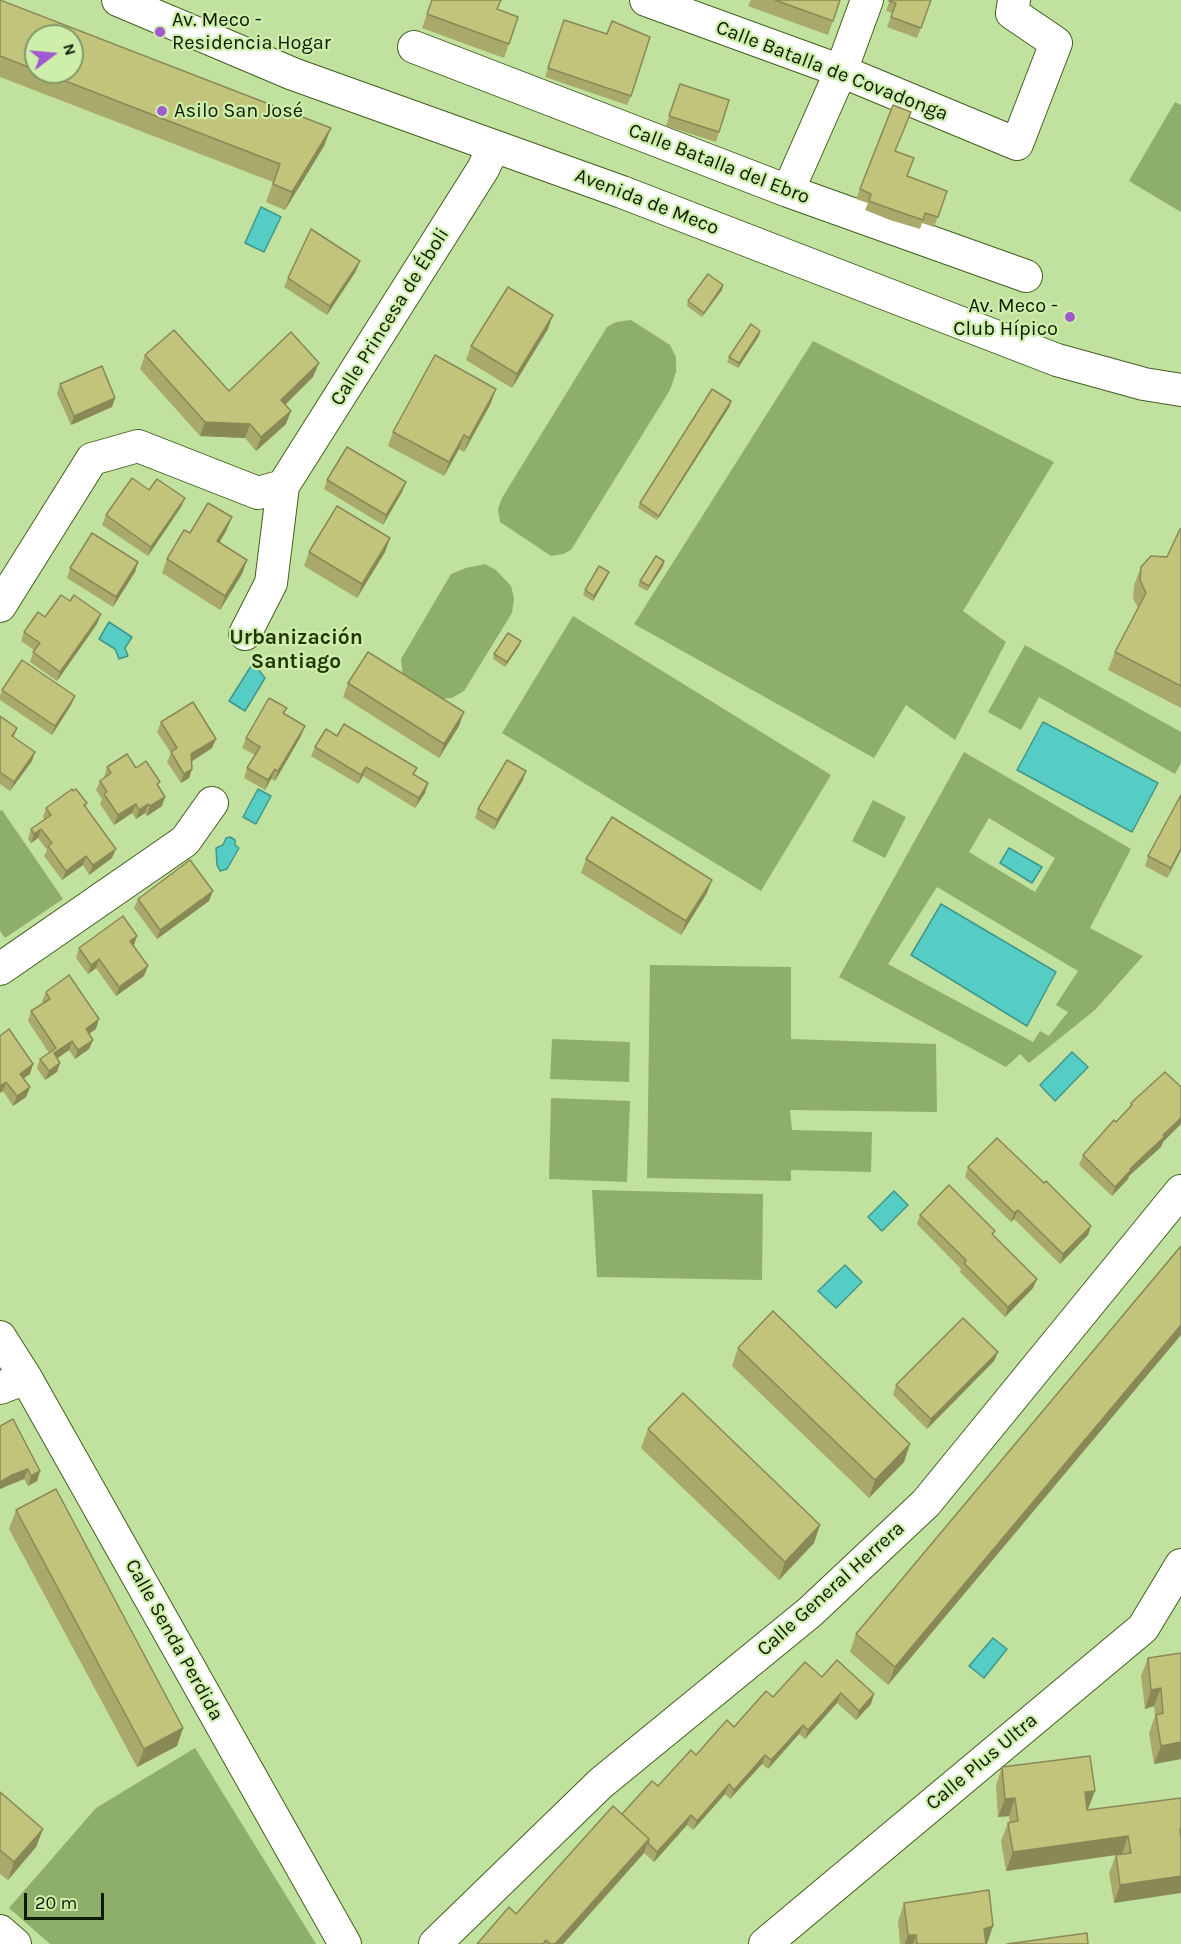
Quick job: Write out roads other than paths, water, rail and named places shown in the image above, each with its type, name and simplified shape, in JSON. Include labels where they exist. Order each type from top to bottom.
[{"type":"street","name":"Avenida de Meco","points":[[118,0],[293,74],[633,196],[1057,360],[1144,384],[1181,390]]},
{"type":"street","name":"Calle Batalla de Covadonga","points":[[646,0],[841,71],[1017,144],[1056,43],[1012,13],[1014,0]]},
{"type":"street","points":[[788,191],[841,71],[867,0]]},
{"type":"street","name":"Calle Batalla del Ebro","points":[[414,47],[788,191],[1026,276]]},
{"type":"street","name":"Calle Princesa de Éboli","points":[[245,634],[271,583],[284,486],[483,169],[494,146]]},
{"type":"street","points":[[0,606],[92,459],[138,446],[258,493],[284,486]]},
{"type":"street","points":[[0,969],[185,841],[212,802]]},
{"type":"street","name":"Calle General Herrera","points":[[435,1944],[601,1783],[810,1612],[926,1503],[1181,1191]]},
{"type":"street","name":"Calle Senda Perdida","points":[[0,1337],[13,1383],[345,1944]]},
{"type":"street","name":"Calle Plus Ultra","points":[[765,1944],[1143,1628],[1181,1565]]},
{"type":"street","points":[[0,1931],[15,1944]]},
{"type":"water","points":[[261,207],[281,217],[264,252],[245,243]]},
{"type":"water","points":[[109,622],[132,637],[125,648],[128,656],[119,659],[115,649],[99,639]]},
{"type":"water","points":[[253,663],[265,678],[245,711],[229,701]]},
{"type":"water","points":[[1043,722],[1158,783],[1132,832],[1017,770]]},
{"type":"water","points":[[258,789],[271,796],[256,824],[243,817]]},
{"type":"water","points":[[230,837],[235,840],[235,845],[239,848],[227,869],[220,871],[217,865],[216,848],[223,845],[226,838]]},
{"type":"water","points":[[1009,848],[1042,867],[1032,883],[1000,863]]},
{"type":"water","points":[[941,904],[1056,972],[1027,1026],[911,955]]},
{"type":"water","points":[[1072,1052],[1088,1067],[1055,1101],[1040,1085]]},
{"type":"water","points":[[894,1191],[908,1205],[882,1231],[868,1217]]},
{"type":"water","points":[[845,1265],[862,1282],[836,1308],[818,1291]]},
{"type":"water","points":[[993,1638],[1007,1649],[984,1678],[969,1666]]},
{"type":"place","name":"Av. Meco - Residencia Hogar","points":[[160,32]]},
{"type":"place","name":"Asilo San José","points":[[162,111]]},
{"type":"place","name":"Av. Meco - Club Hípico","points":[[1070,317]]},
{"type":"district","name":"Urbanización Santiago","points":[[296,650]]}]
